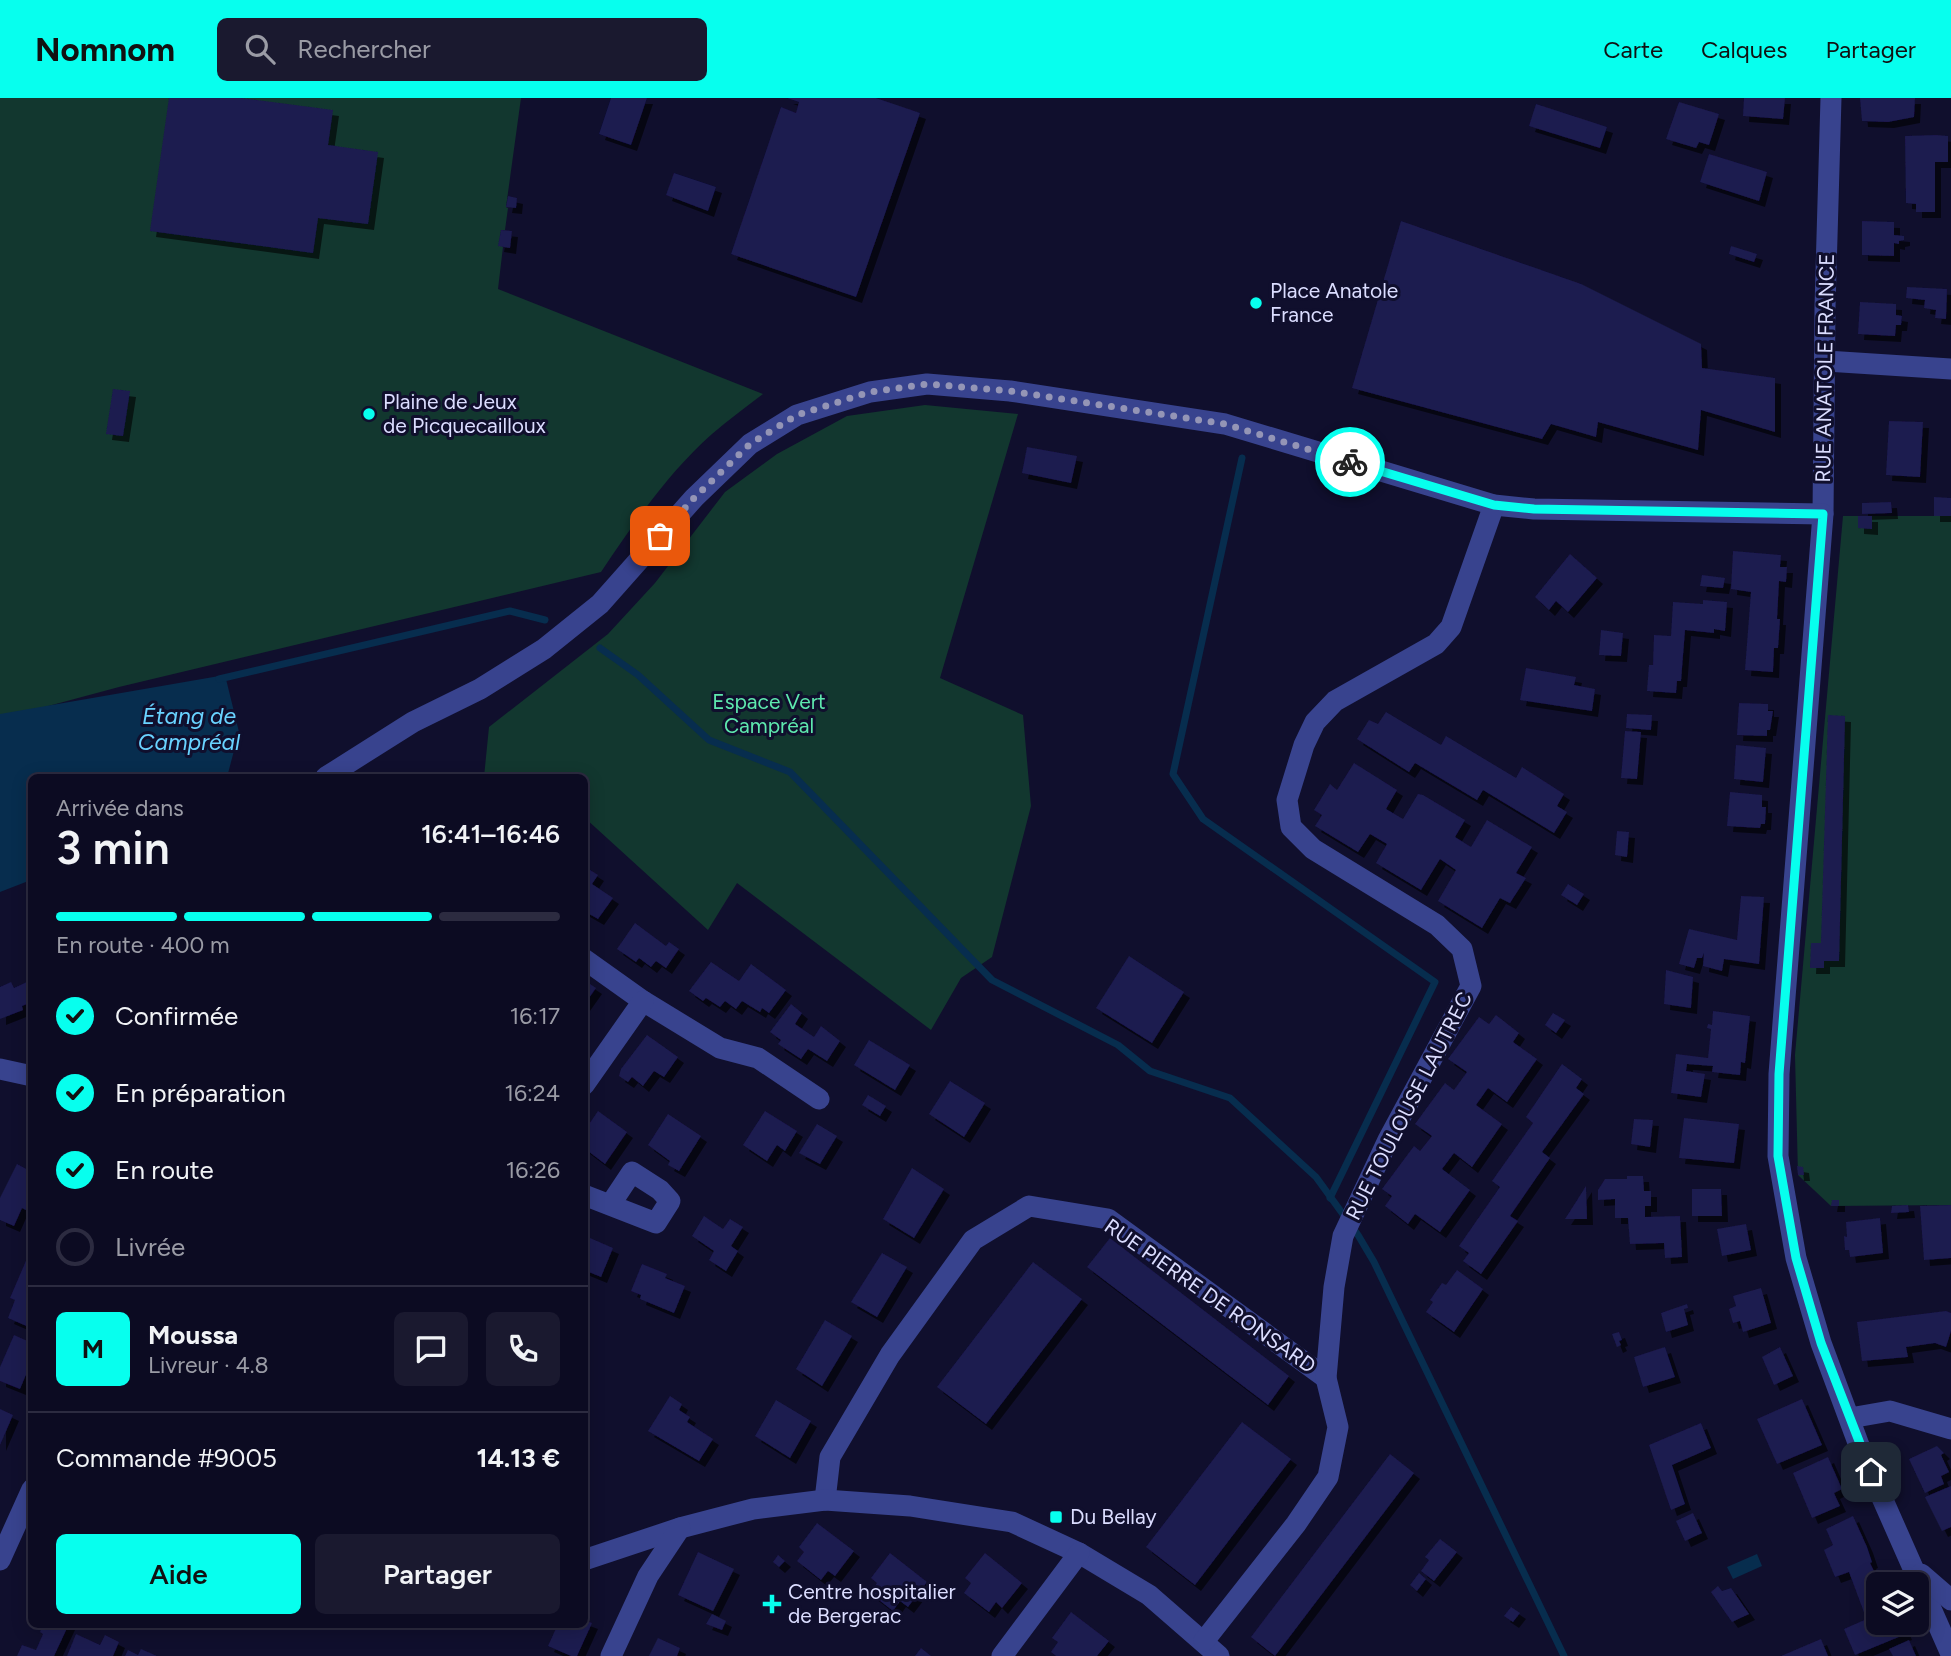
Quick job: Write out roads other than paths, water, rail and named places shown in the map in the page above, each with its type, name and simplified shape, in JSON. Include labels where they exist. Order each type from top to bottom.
[{"type":"street","name":"RUE ANATOLE FRANCE","points":[[1831,98],[1823,514],[1779,1074],[1778,1156],[1796,1258],[1821,1343],[1860,1448],[1951,1654]]},
{"type":"street","points":[[1826,360],[1951,369]]},
{"type":"street","points":[[331,774],[412,722],[480,689],[544,649],[600,604],[694,498],[750,444],[797,415],[870,392],[927,384],[1010,391],[1225,424],[1494,505],[1534,509],[1823,514]]},
{"type":"street","name":"RUE TOULOUSE LAUTREC","points":[[1326,1378],[1334,1287],[1343,1236],[1388,1140],[1471,986],[1462,949],[1437,925],[1313,849],[1291,827],[1287,800],[1304,745],[1315,722],[1335,701],[1436,644],[1451,627],[1494,505]]},
{"type":"street","points":[[588,962],[643,1001],[720,1048],[758,1058],[819,1099]]},
{"type":"street","points":[[588,1079],[643,1001]]},
{"type":"street","points":[[0,1069],[28,1075]]},
{"type":"street","points":[[588,1197],[610,1205]]},
{"type":"street","name":"RUE PIERRE DE RONSARD","points":[[825,1500],[830,1457],[890,1355],[973,1240],[1029,1206],[1108,1219],[1326,1378],[1338,1427],[1328,1478],[1212,1649]]},
{"type":"street","points":[[1850,1418],[1890,1412],[1951,1429]]},
{"type":"street","points":[[0,1560],[28,1498]]},
{"type":"street","points":[[588,1559],[680,1528],[753,1509],[825,1500],[910,1506],[1012,1522],[1079,1553],[1149,1595],[1212,1649]]},
{"type":"street","points":[[611,1656],[648,1576],[680,1528]]},
{"type":"street","points":[[1002,1656],[1079,1553]]},
{"type":"street","points":[[1914,1568],[1951,1600]]},
{"type":"water","name":"Étang de Campréal","points":[[225,675],[239,732],[228,774],[28,774],[28,881],[0,892],[0,714]]},
{"type":"water","points":[[1757,1554],[1762,1566],[1733,1579],[1727,1567]]},
{"type":"waterway","points":[[1242,458],[1173,774],[1203,819],[1435,982],[1330,1198]]},
{"type":"waterway","points":[[219,679],[510,611],[545,620]]},
{"type":"waterway","points":[[600,648],[638,675],[709,740],[790,772],[992,980],[1118,1045],[1150,1071],[1230,1098],[1316,1177],[1374,1262],[1564,1656]]},
{"type":"place","name":"Place Anatole France","points":[[1256,303]]},
{"type":"place","name":"Plaine de Jeux de Picquecailloux","points":[[369,414]]},
{"type":"place","name":"Du Bellay","points":[[1056,1517]]},
{"type":"place","name":"Centre hospitalier de Bergerac","points":[[772,1604]]},
{"type":"park label","name":"Espace Vert Campréal","points":[[769,714]]}]
